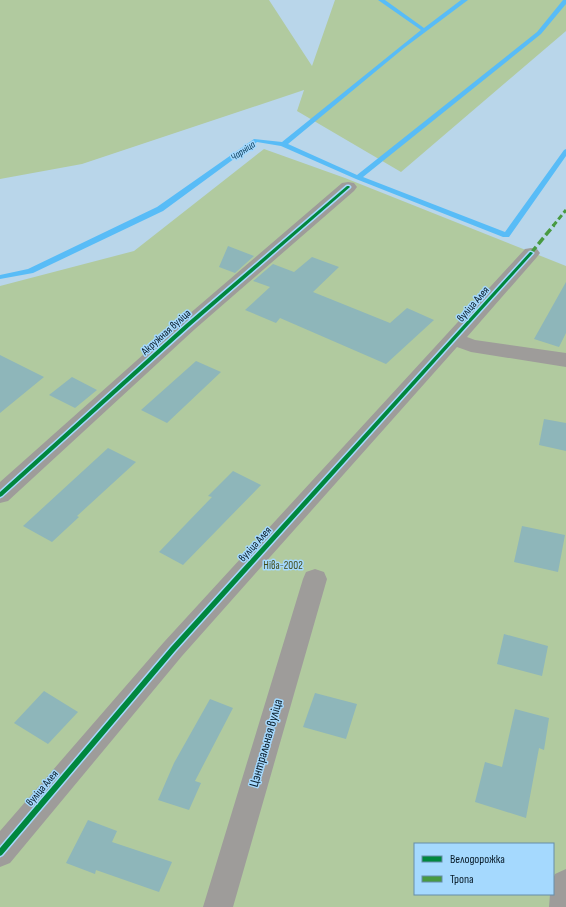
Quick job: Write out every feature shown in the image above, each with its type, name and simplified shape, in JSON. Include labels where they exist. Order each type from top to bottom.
[{"type":"street","name":"Акружная вуліца","points":[[0,495],[188,326],[348,187]]},
{"type":"street","name":"вуліца Алея","points":[[0,853],[173,649],[455,339],[531,253]]},
{"type":"street","points":[[455,339],[471,346],[566,360]]},
{"type":"street","name":"Цэнтральная вуліца","points":[[218,907],[314,579]]},
{"type":"street","points":[[564,907],[566,884]]},
{"type":"green space","points":[[0,0],[269,0],[312,66],[335,0],[566,0],[566,31],[401,172],[297,111],[304,90],[82,164],[0,179]]},
{"type":"green space","name":"Ніва-2002","points":[[264,149],[345,178],[566,266],[566,907],[0,907],[0,286],[134,251]]},
{"type":"building","points":[[228,246],[254,256],[235,273],[219,267]]},
{"type":"building","points":[[312,257],[339,267],[313,292],[390,323],[407,308],[434,320],[386,364],[280,318],[276,323],[245,310],[270,287],[253,281],[273,264],[294,272]]},
{"type":"building","points":[[566,282],[566,333],[559,347],[534,339]]},
{"type":"building","points":[[0,355],[44,377],[0,413]]},
{"type":"building","points":[[196,361],[221,372],[167,423],[141,410]]},
{"type":"building","points":[[72,377],[97,390],[75,408],[49,395]]},
{"type":"building","points":[[544,419],[566,423],[566,451],[539,445]]},
{"type":"building","points":[[108,448],[136,462],[77,516],[79,517],[52,542],[23,526]]},
{"type":"building","points":[[233,471],[261,485],[183,565],[159,552],[212,497],[208,496]]},
{"type":"building","points":[[522,526],[565,535],[558,572],[514,562]]},
{"type":"building","points":[[504,634],[548,646],[542,676],[497,664]]},
{"type":"building","points":[[44,691],[78,712],[48,744],[14,723]]},
{"type":"building","points":[[315,693],[357,704],[346,739],[303,727]]},
{"type":"building","points":[[210,699],[233,708],[195,781],[201,783],[189,810],[158,800],[174,763]]},
{"type":"building","points":[[515,709],[549,718],[544,750],[539,748],[526,818],[475,802],[485,762],[502,767]]},
{"type":"building","points":[[88,820],[117,831],[112,842],[172,862],[159,892],[96,870],[95,874],[66,863]]},
{"type":"waterway","points":[[381,0],[424,30]]},
{"type":"waterway","name":"Чарніца","points":[[283,144],[402,47],[465,0]]},
{"type":"waterway","points":[[358,178],[539,33],[566,0]]},
{"type":"waterway","name":"Чарніца","points":[[0,277],[30,271],[160,209],[256,140],[283,144]]},
{"type":"waterway","points":[[283,144],[358,178]]},
{"type":"waterway","points":[[358,178],[506,235],[566,151]]},
{"type":"marked path","points":[[531,253],[566,210]]},
{"type":"cycle path","points":[[0,495],[188,325],[348,187]]},
{"type":"cycle path","points":[[0,853],[173,649],[531,253]]}]
